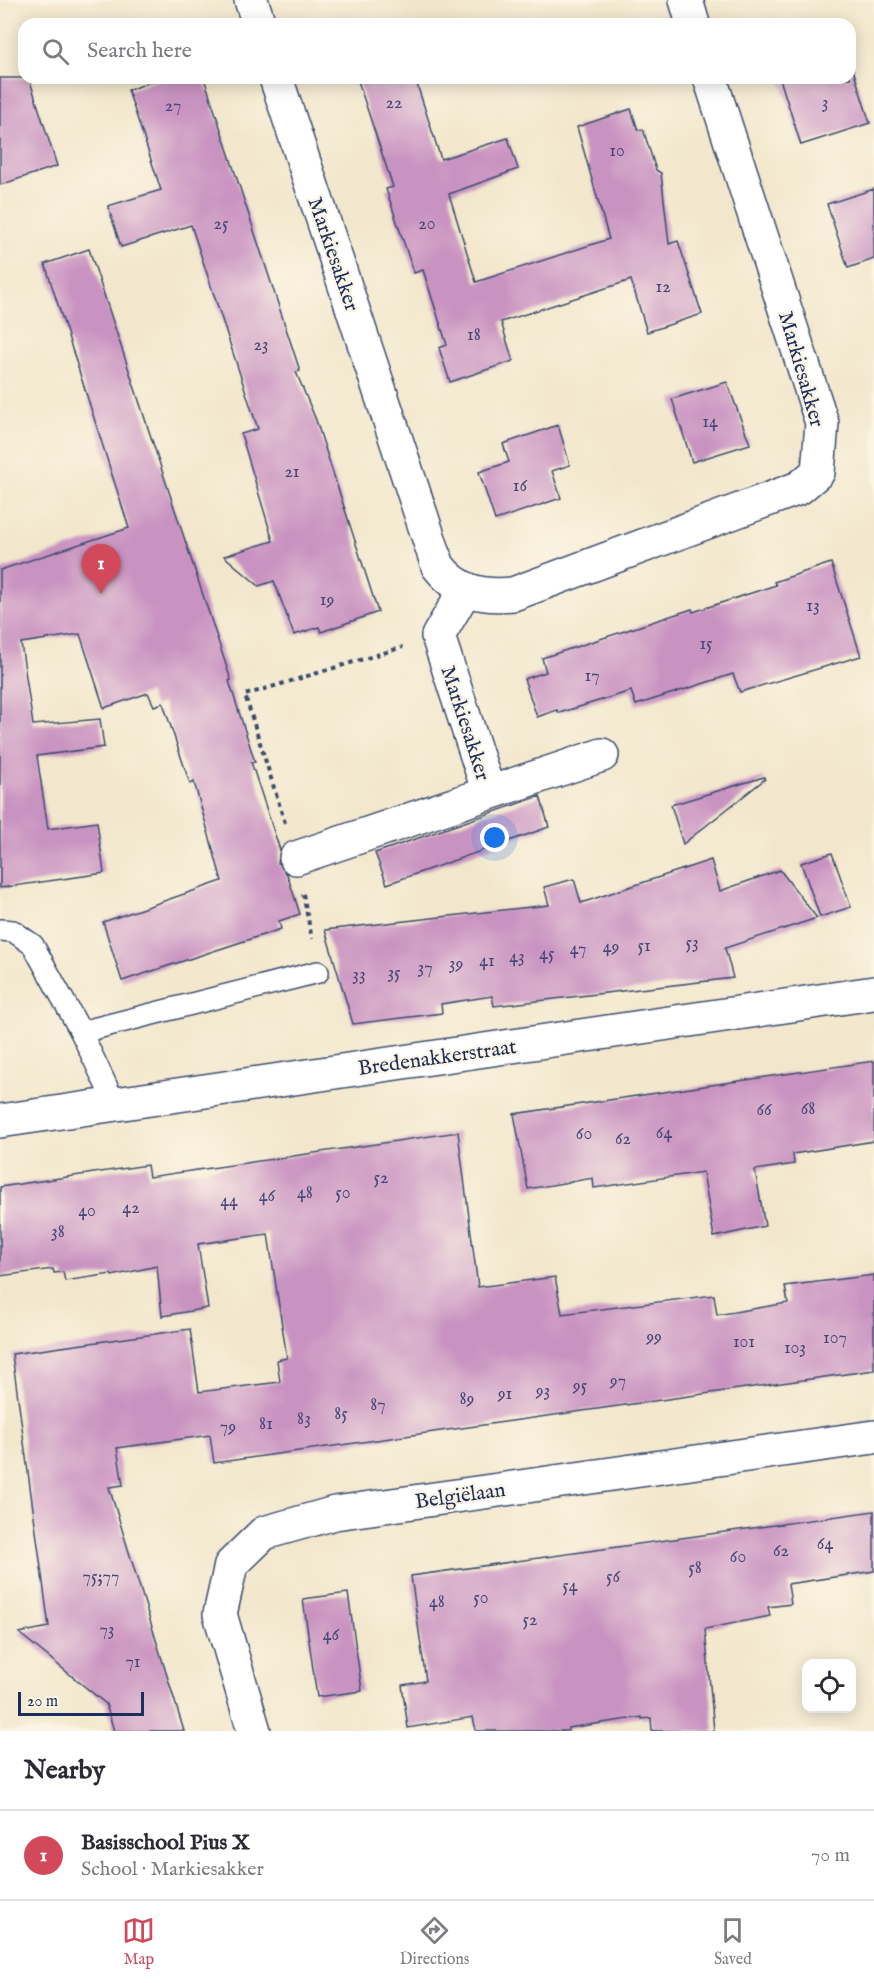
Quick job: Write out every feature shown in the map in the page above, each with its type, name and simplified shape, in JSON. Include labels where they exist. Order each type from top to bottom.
[{"type":"street","points":[[251,0],[257,18]]},
{"type":"street","points":[[686,0],[691,18]]},
{"type":"street","name":"Markiesakker","points":[[278,84],[438,566],[448,579],[465,590],[495,596],[513,594],[799,488],[818,472],[822,423],[712,84]]},
{"type":"street","points":[[438,636],[465,590]]},
{"type":"street","name":"Markiesakker","points":[[438,636],[489,793]]},
{"type":"street","name":"Markiesakker","points":[[296,858],[602,755]]},
{"type":"street","name":"Bredenakkerstraat","points":[[0,1121],[874,993]]},
{"type":"street","name":"Belgiëlaan","points":[[255,1731],[220,1614],[231,1565],[264,1533],[335,1513],[874,1437]]},
{"type":"lane","points":[[0,930],[13,931],[33,945],[81,1032],[115,1104]]},
{"type":"lane","points":[[81,1032],[318,972]]},
{"type":"path","points":[[318,972],[296,858],[245,695],[438,636]]},
{"type":"building","points":[[0,78],[18,78],[18,84],[31,84],[57,166],[0,185]]},
{"type":"building","points":[[856,79],[870,123],[801,145],[782,84],[856,84]]},
{"type":"building","points":[[146,84],[206,84],[300,371],[296,372],[316,420],[378,612],[321,632],[319,627],[294,635],[274,581],[259,586],[224,556],[273,541],[241,434],[258,429],[191,225],[121,247],[108,206],[161,190],[128,90]]},
{"type":"building","points":[[359,84],[417,84],[441,159],[508,138],[518,169],[449,194],[476,282],[609,239],[577,127],[631,109],[638,130],[643,129],[656,170],[661,173],[669,244],[678,241],[702,314],[647,332],[631,280],[501,322],[513,361],[450,382],[439,348],[447,345],[423,270],[414,273],[386,189],[393,187]]},
{"type":"building","points":[[874,189],[874,259],[848,268],[827,204]]},
{"type":"building","points":[[89,249],[231,680],[229,681],[255,762],[251,762],[280,850],[278,863],[287,874],[300,914],[279,921],[281,929],[122,981],[103,922],[222,881],[194,782],[190,784],[163,703],[154,706],[148,693],[104,708],[80,634],[21,643],[33,725],[100,719],[104,747],[37,756],[48,829],[97,822],[104,873],[0,888],[0,570],[129,528],[45,264]]},
{"type":"building","points":[[727,382],[750,444],[692,462],[672,399]]},
{"type":"building","points":[[558,425],[570,465],[552,471],[561,498],[495,520],[479,472],[509,462],[503,444]]},
{"type":"building","points":[[831,563],[861,656],[740,692],[733,674],[636,705],[631,691],[559,713],[557,710],[537,717],[524,679],[546,672],[542,658],[692,609],[693,612],[776,585],[774,582]]},
{"type":"building","points":[[764,777],[765,779],[683,844],[671,805]]},
{"type":"building","points":[[540,796],[549,827],[387,884],[375,853]]},
{"type":"building","points":[[832,853],[851,907],[820,917],[801,863]]},
{"type":"building","points":[[711,860],[720,891],[780,870],[817,918],[725,948],[733,978],[494,1006],[492,996],[441,1004],[442,1013],[353,1024],[325,930],[549,905],[544,887],[574,879],[581,903]]},
{"type":"building","points":[[874,1061],[874,1141],[793,1154],[794,1164],[755,1170],[765,1226],[714,1237],[703,1172],[594,1188],[593,1178],[528,1189],[514,1114]]},
{"type":"building","points":[[458,1132],[478,1287],[555,1277],[562,1314],[714,1295],[717,1315],[788,1303],[785,1286],[874,1275],[874,1370],[214,1463],[210,1435],[117,1448],[123,1485],[109,1487],[184,1731],[114,1731],[106,1704],[19,1633],[49,1627],[12,1354],[190,1329],[199,1392],[280,1382],[277,1360],[287,1358],[268,1234],[198,1244],[208,1308],[162,1316],[157,1266],[112,1276],[111,1274],[65,1281],[63,1272],[54,1273],[53,1269],[0,1276],[0,1187],[147,1165],[149,1177]]},
{"type":"building","points":[[874,1511],[874,1571],[788,1584],[791,1604],[768,1607],[770,1616],[705,1629],[714,1731],[652,1731],[651,1718],[642,1719],[642,1717],[568,1728],[568,1731],[476,1731],[473,1717],[408,1728],[402,1685],[426,1681],[411,1576]]},
{"type":"building","points":[[348,1593],[362,1691],[317,1697],[303,1599]]},
{"type":"place","name":"Basisschool Pius X","points":[[101,594]]}]
